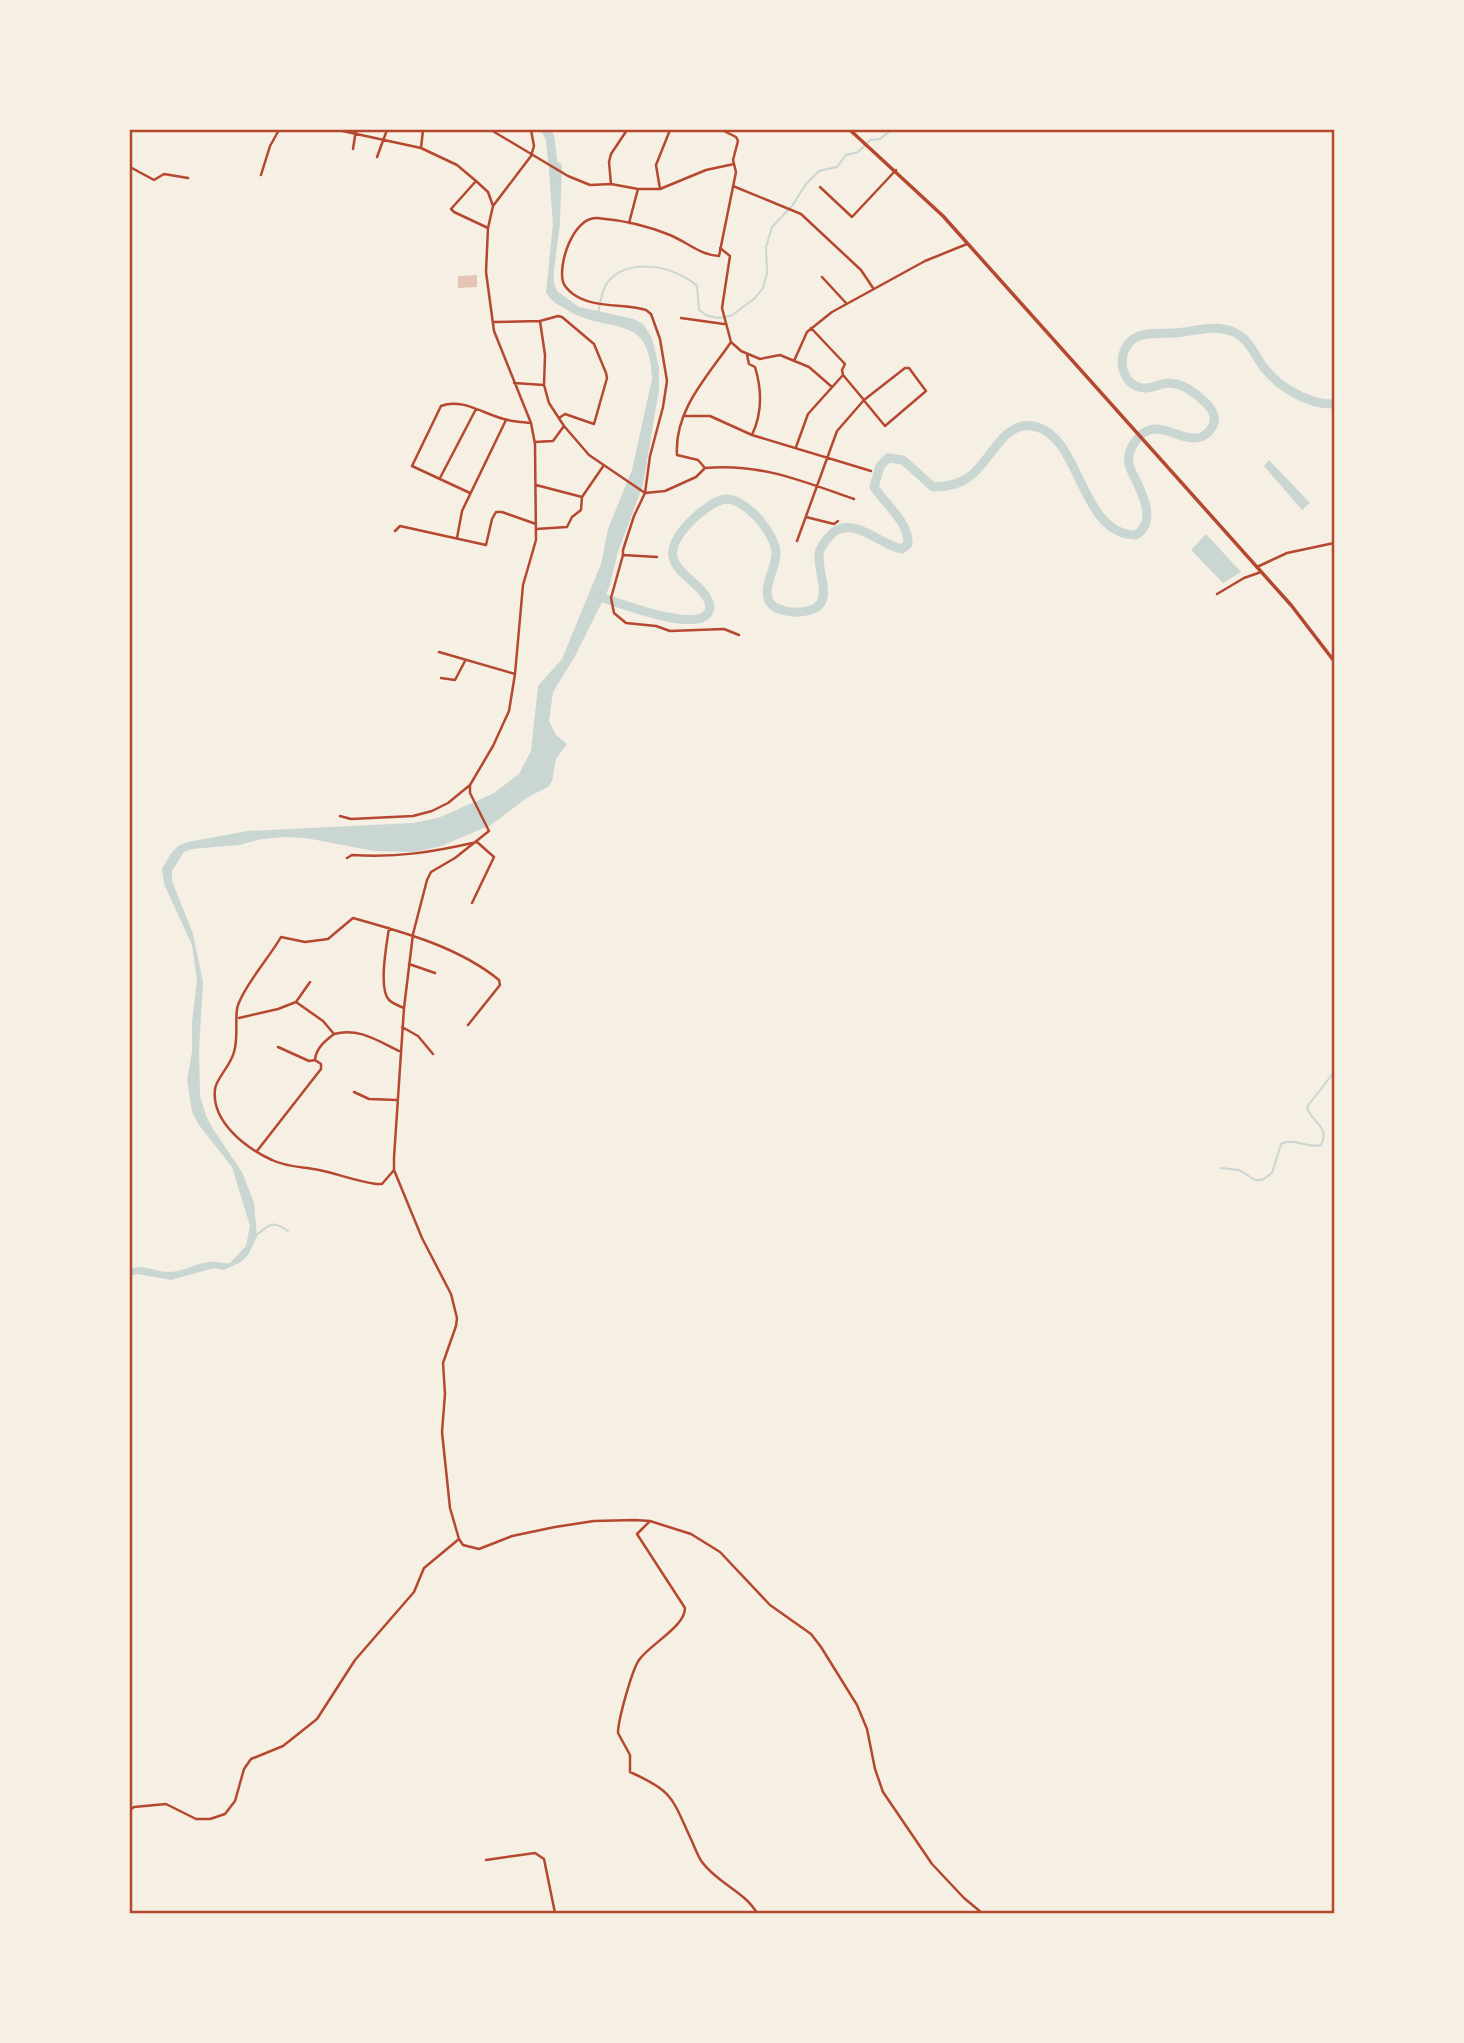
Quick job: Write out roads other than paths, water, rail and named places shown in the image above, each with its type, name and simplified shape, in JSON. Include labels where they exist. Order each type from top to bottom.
[{"type":"main road","points":[[850,130],[896,170],[967,244],[1257,567],[1335,661]]},
{"type":"street","points":[[261,175],[270,146],[279,130]]},
{"type":"street","points":[[338,130],[356,131],[383,141],[421,148],[457,165],[488,192],[494,206]]},
{"type":"street","points":[[377,157],[387,130]]},
{"type":"street","points":[[421,148],[423,130]]},
{"type":"street","points":[[491,130],[531,156],[590,185],[611,184],[638,189],[660,189],[706,170],[734,164]]},
{"type":"street","points":[[340,816],[368,819],[420,815],[443,807],[470,785],[493,746],[509,711],[523,585],[536,540],[535,442],[531,423],[493,322],[486,272],[488,228],[494,206],[531,156],[534,146],[531,130]]},
{"type":"street","points":[[611,184],[611,154],[626,130]]},
{"type":"street","points":[[660,189],[656,165],[670,130]]},
{"type":"street","points":[[722,130],[738,141],[733,186],[719,256],[701,253],[668,234],[629,223],[590,219],[578,226],[573,234],[562,280],[567,290],[575,296],[597,303],[646,310],[651,314],[660,339],[667,381],[644,492],[623,550],[611,598],[616,617],[626,622],[656,625],[670,631],[724,629],[739,635]]},
{"type":"street","points":[[353,149],[356,131]]},
{"type":"street","points":[[130,167],[154,180],[164,174],[188,178]]},
{"type":"street","points":[[820,187],[852,217],[896,170]]},
{"type":"street","points":[[476,181],[452,209],[488,228]]},
{"type":"street","points":[[733,186],[801,214],[851,259],[873,288]]},
{"type":"street","points":[[629,223],[638,189]]},
{"type":"street","points":[[794,361],[807,332],[846,303],[925,261],[967,244]]},
{"type":"street","points":[[720,248],[730,256],[723,290],[723,314],[731,342],[747,355],[760,359],[776,355],[812,369],[832,387]]},
{"type":"street","points":[[822,277],[846,303]]},
{"type":"street","points":[[493,322],[540,321],[560,316],[594,344],[607,375],[594,424],[565,414],[559,418]]},
{"type":"street","points":[[681,318],[724,322]]},
{"type":"street","points":[[540,321],[545,355],[544,385],[549,402],[564,426],[589,455],[644,492],[665,491],[696,477],[705,468],[729,466],[762,469],[854,499]]},
{"type":"street","points":[[797,541],[837,431],[864,400],[905,368],[909,368],[926,391],[885,426],[864,400],[843,375],[845,363],[811,328]]},
{"type":"street","points":[[705,468],[698,460],[677,454],[684,416],[693,393],[731,342]]},
{"type":"street","points":[[747,355],[749,365],[755,367],[759,384],[760,417],[752,435]]},
{"type":"street","points":[[796,447],[804,419],[843,375]]},
{"type":"street","points":[[514,383],[544,385]]},
{"type":"street","points":[[470,493],[412,466],[441,406],[452,404],[476,408],[506,420],[531,423]]},
{"type":"street","points":[[440,478],[476,408]]},
{"type":"street","points":[[684,416],[710,416],[752,435],[871,471]]},
{"type":"street","points":[[457,538],[462,511],[506,420]]},
{"type":"street","points":[[535,442],[554,441],[564,426]]},
{"type":"street","points":[[395,531],[400,526],[485,545],[496,512],[502,512],[536,527],[567,527],[572,517],[581,510],[582,497],[605,465]]},
{"type":"street","points":[[536,485],[582,497]]},
{"type":"street","points":[[806,517],[834,524],[838,521]]},
{"type":"street","points":[[1257,567],[1287,553],[1335,543]]},
{"type":"street","points":[[623,555],[657,557]]},
{"type":"street","points":[[1217,594],[1244,578],[1261,572]]},
{"type":"street","points":[[439,652],[515,674]]},
{"type":"street","points":[[441,678],[455,680],[465,661]]},
{"type":"street","points":[[470,785],[470,793],[489,831],[431,872],[426,880],[414,934],[404,1008],[394,1170],[422,1238],[450,1294],[457,1318],[443,1363],[445,1394],[442,1432],[450,1508],[459,1539],[463,1545],[479,1549],[512,1536],[555,1527],[594,1521],[650,1521],[691,1534],[720,1552],[770,1605],[811,1634],[857,1705],[867,1729],[883,1792],[932,1864],[982,1913]]},
{"type":"street","points":[[347,858],[352,855],[418,855],[477,842]]},
{"type":"street","points":[[472,903],[494,857],[477,842]]},
{"type":"street","points":[[394,1170],[382,1184],[376,1184],[316,1169],[286,1165],[257,1151],[233,1134],[222,1122],[215,1094],[217,1083],[231,1062],[235,1050],[238,1006],[242,997],[281,937],[305,942],[328,939],[353,918],[414,934],[452,952],[499,980],[499,985],[468,1025]]},
{"type":"street","points":[[389,928],[384,972],[385,993],[389,1000],[404,1008]]},
{"type":"street","points":[[409,964],[435,973]]},
{"type":"street","points":[[238,1018],[296,1002],[310,982]]},
{"type":"street","points":[[296,1002],[323,1021],[334,1034]]},
{"type":"street","points":[[402,1027],[418,1036],[433,1054]]},
{"type":"street","points":[[315,1060],[323,1042],[346,1030],[400,1051]]},
{"type":"street","points":[[257,1151],[321,1069],[321,1064],[315,1060],[309,1061],[278,1047]]},
{"type":"street","points":[[354,1092],[369,1099],[397,1100]]},
{"type":"street","points":[[650,1521],[637,1534],[685,1608],[685,1613],[637,1662],[618,1733],[630,1755],[631,1772],[654,1783],[675,1801],[701,1861],[719,1880],[751,1903],[757,1913]]},
{"type":"street","points":[[130,1810],[134,1807],[166,1804],[196,1819],[210,1819],[225,1814],[235,1801],[244,1769],[251,1759],[283,1746],[317,1719],[355,1660],[414,1592],[424,1568],[459,1539]]},
{"type":"street","points":[[485,1860],[535,1853],[540,1855],[544,1859],[555,1913]]},
{"type":"waterway","points":[[546,130],[550,138],[554,172]]},
{"type":"waterway","points":[[598,314],[605,287],[616,275],[627,269],[652,267],[677,273],[697,286],[699,310],[706,315],[717,318],[731,316],[755,298],[763,288],[767,273],[766,247],[772,227],[792,206],[806,184],[819,171],[837,167],[846,155],[858,152],[870,140],[880,139],[891,130]]},
{"type":"waterway","points":[[597,596],[672,618],[688,620],[708,613],[710,606],[707,598],[675,563],[674,545],[695,517],[713,504],[729,499],[739,502],[757,517],[775,546],[768,600],[781,610],[811,610],[819,606],[823,599],[820,552],[834,532],[841,528],[858,529],[895,547],[902,549],[908,544],[901,521],[874,487],[880,466],[888,458],[903,460],[933,487],[951,485],[969,477],[1005,436],[1022,426],[1033,426],[1049,433],[1062,447],[1091,503],[1103,519],[1117,531],[1136,535],[1143,529],[1147,512],[1142,493],[1129,465],[1134,443],[1141,434],[1156,429],[1188,437],[1200,437],[1211,429],[1214,420],[1208,405],[1185,387],[1169,383],[1144,388],[1126,377],[1122,363],[1125,349],[1133,339],[1144,335],[1210,328],[1231,331],[1246,341],[1268,373],[1285,387],[1304,398],[1334,404]]},
{"type":"waterway","points":[[1221,1168],[1239,1170],[1255,1180],[1262,1180],[1272,1173],[1281,1144],[1291,1142],[1321,1145],[1322,1129],[1307,1107],[1334,1072]]},
{"type":"waterway","points":[[256,1235],[273,1224],[288,1231]]}]
